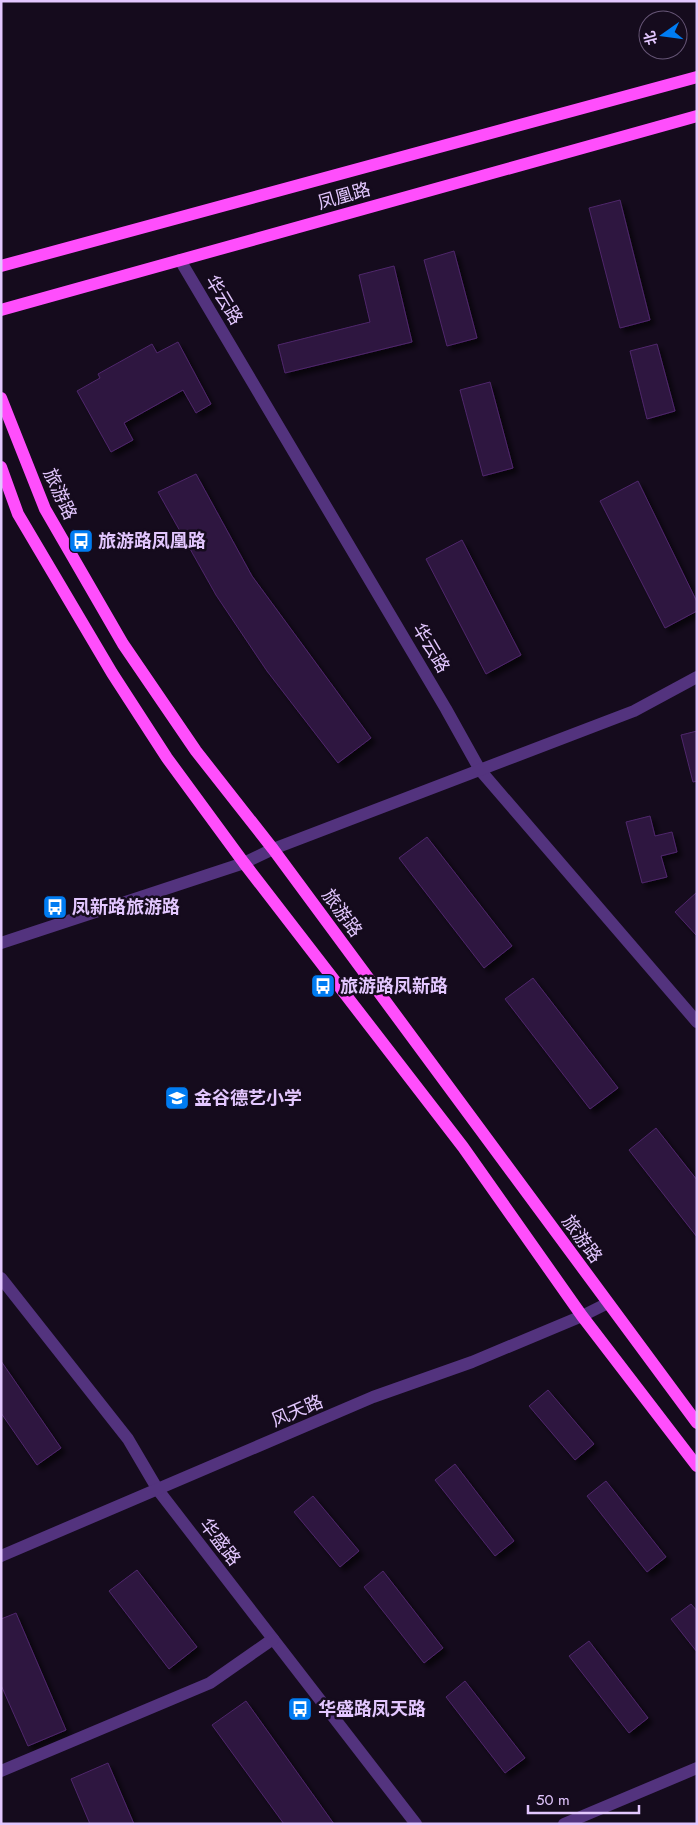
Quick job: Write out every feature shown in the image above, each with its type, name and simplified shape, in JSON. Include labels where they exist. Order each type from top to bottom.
[{"type":"main road","name":"凤凰路","points":[[1,266],[697,77]]},
{"type":"main road","name":"凤凰路","points":[[1,310],[697,116]]},
{"type":"main road","name":"旅游路","points":[[1,398],[45,509],[123,644],[196,751],[273,849],[697,1423]]},
{"type":"main road","points":[[1,467],[18,514],[112,673],[167,758],[244,863],[464,1147],[582,1316],[697,1466]]},
{"type":"street","name":"华云路","points":[[180,260],[446,709],[480,770],[697,1022]]},
{"type":"street","points":[[1,943],[244,863],[273,849],[634,711],[697,678]]},
{"type":"street","name":"华盛路","points":[[1,1278],[128,1439],[158,1490],[416,1824]]},
{"type":"street","name":"风天路","points":[[1,1556],[373,1397],[472,1362],[582,1316],[608,1303]]},
{"type":"street","points":[[1,1771],[210,1683],[273,1639]]},
{"type":"street","points":[[564,1824],[697,1768]]},
{"type":"building","points":[[620,200],[650,320],[620,328],[589,208]]},
{"type":"building","points":[[454,251],[477,338],[447,346],[424,260]]},
{"type":"building","points":[[394,266],[412,342],[285,373],[278,345],[370,322],[359,275]]},
{"type":"building","points":[[178,342],[211,404],[196,413],[183,390],[124,423],[133,440],[111,452],[77,391],[100,378],[98,374],[152,344],[157,353]]},
{"type":"building","points":[[657,344],[675,411],[647,419],[630,351]]},
{"type":"building","points":[[490,382],[513,468],[483,476],[460,390]]},
{"type":"building","points":[[196,474],[252,576],[371,738],[338,763],[267,671],[216,595],[158,492]]},
{"type":"building","points":[[638,481],[697,602],[697,611],[665,628],[600,501]]},
{"type":"building","points":[[462,540],[521,655],[486,674],[426,559]]},
{"type":"building","points":[[697,731],[697,781],[693,782],[681,735]]},
{"type":"building","points":[[650,816],[655,836],[672,832],[677,852],[661,856],[667,877],[642,883],[626,822]]},
{"type":"building","points":[[427,837],[512,946],[484,968],[399,858]]},
{"type":"building","points":[[697,892],[697,936],[675,912]]},
{"type":"building","points":[[533,978],[618,1088],[590,1109],[505,999]]},
{"type":"building","points":[[656,1128],[697,1180],[697,1237],[629,1150]]},
{"type":"building","points":[[1,1361],[61,1448],[37,1465],[1,1413]]},
{"type":"building","points":[[548,1390],[594,1444],[575,1460],[529,1406]]},
{"type":"building","points":[[455,1464],[514,1541],[495,1556],[435,1480]]},
{"type":"building","points":[[606,1481],[666,1557],[647,1572],[587,1496]]},
{"type":"building","points":[[313,1496],[359,1551],[340,1567],[294,1512]]},
{"type":"building","points":[[137,1570],[197,1647],[169,1669],[109,1591]]},
{"type":"building","points":[[383,1571],[443,1648],[424,1663],[364,1587]]},
{"type":"building","points":[[691,1604],[697,1611],[697,1652],[671,1619]]},
{"type":"building","points":[[16,1613],[66,1730],[28,1746],[1,1685],[1,1619]]},
{"type":"building","points":[[589,1641],[648,1718],[629,1733],[569,1656]]},
{"type":"building","points":[[465,1681],[525,1758],[505,1773],[446,1697]]},
{"type":"building","points":[[246,1701],[334,1824],[284,1824],[212,1725]]},
{"type":"building","points":[[108,1763],[134,1824],[90,1824],[71,1779]]},
{"type":"place","name":"旅游路凤凰路","points":[[81,541]]},
{"type":"place","name":"凤新路旅游路","points":[[55,907]]},
{"type":"place","name":"旅游路凤新路","points":[[323,986]]},
{"type":"place","name":"金谷德艺小学","points":[[177,1098]]},
{"type":"place","name":"华盛路凤天路","points":[[300,1709]]}]
